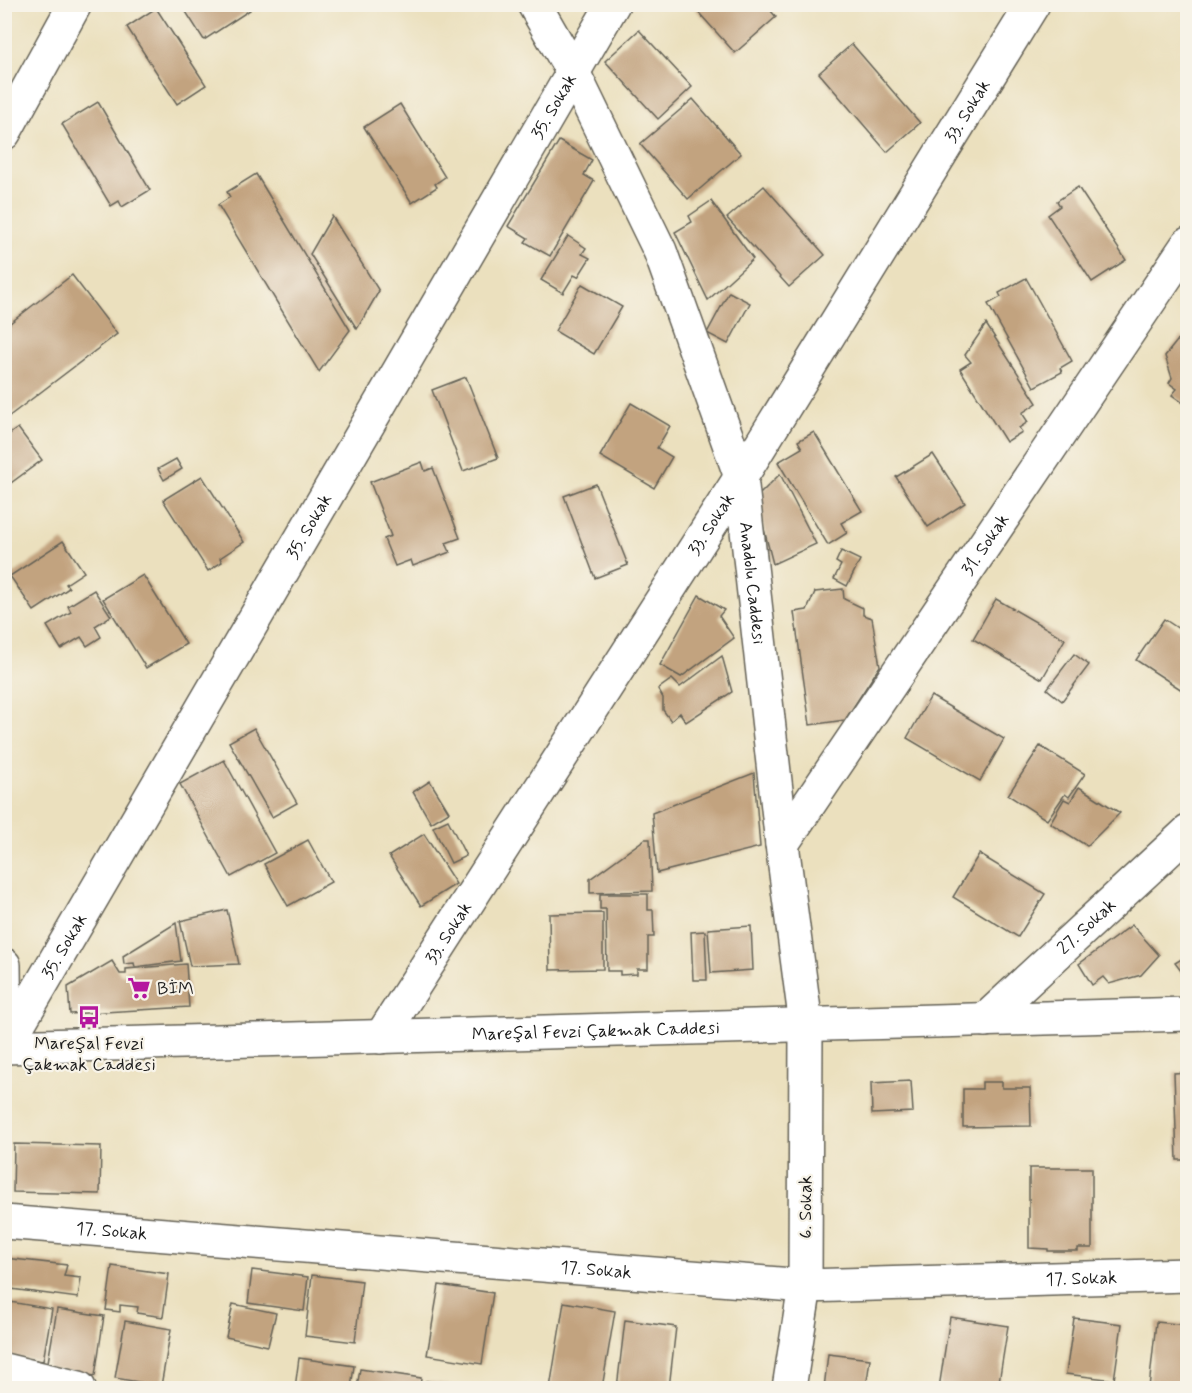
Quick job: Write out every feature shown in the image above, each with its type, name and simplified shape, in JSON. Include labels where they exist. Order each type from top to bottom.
[{"type":"street","points":[[4,133],[75,4]]},
{"type":"street","name":"Anadolu Caddesi","points":[[534,4],[573,72],[660,251],[741,477],[782,844],[806,1025]]},
{"type":"street","name":"35. Sokak","points":[[5,1048],[613,4]]},
{"type":"street","name":"33. Sokak","points":[[381,1037],[741,477],[1033,4]]},
{"type":"street","name":"31. Sokak","points":[[782,844],[1188,244]]},
{"type":"street","name":"27. Sokak","points":[[985,1020],[1188,832]]},
{"type":"street","points":[[4,965],[5,1048]]},
{"type":"street","name":"Mareşal Fevzi Çakmak Caddesi","points":[[5,1048],[1188,1014]]},
{"type":"street","name":"6. Sokak","points":[[789,1389],[805,1286],[806,1025]]},
{"type":"street","name":"17. Sokak","points":[[4,1222],[805,1286],[1188,1275]]},
{"type":"street","points":[[4,1370],[79,1389]]},
{"type":"building","points":[[181,4],[246,4],[250,10],[204,40]]},
{"type":"building","points":[[691,4],[765,4],[776,17],[735,53]]},
{"type":"building","points":[[156,8],[206,85],[177,104],[127,27]]},
{"type":"building","points":[[639,30],[692,87],[658,119],[605,61]]},
{"type":"building","points":[[852,44],[920,123],[887,152],[819,73]]},
{"type":"building","points":[[693,99],[741,154],[688,199],[640,144]]},
{"type":"building","points":[[98,102],[150,190],[122,207],[119,201],[111,206],[62,124]]},
{"type":"building","points":[[400,104],[445,177],[435,184],[437,187],[412,203],[364,127]]},
{"type":"building","points":[[559,141],[592,160],[584,175],[594,181],[550,256],[525,242],[528,238],[508,226]]},
{"type":"building","points":[[256,174],[350,330],[319,372],[218,205],[230,197],[227,192]]},
{"type":"building","points":[[764,186],[825,255],[789,287],[727,218]]},
{"type":"building","points":[[1078,187],[1126,260],[1092,282],[1048,215],[1060,206],[1057,201]]},
{"type":"building","points":[[711,201],[753,259],[708,300],[675,232],[692,222],[689,216]]},
{"type":"building","points":[[332,216],[379,291],[357,329],[310,254]]},
{"type":"building","points":[[568,236],[586,248],[582,254],[590,258],[578,277],[574,275],[563,293],[541,280]]},
{"type":"building","points":[[72,275],[117,334],[8,417],[5,412],[5,327]]},
{"type":"building","points":[[1026,278],[1072,361],[1060,368],[1062,372],[1034,387],[988,304],[1001,297],[999,293]]},
{"type":"building","points":[[582,284],[622,307],[594,354],[555,331]]},
{"type":"building","points":[[729,292],[750,303],[728,344],[707,333]]},
{"type":"building","points":[[986,324],[1037,403],[1022,413],[1028,422],[1019,428],[1022,432],[1006,442],[960,369],[971,362],[965,355]]},
{"type":"building","points":[[1181,336],[1188,342],[1188,406],[1172,395],[1177,389],[1169,383],[1172,378],[1165,356]]},
{"type":"building","points":[[466,377],[498,458],[463,471],[432,390]]},
{"type":"building","points":[[631,403],[670,426],[657,448],[672,457],[654,488],[600,456]]},
{"type":"building","points":[[18,428],[42,460],[4,488],[4,438]]},
{"type":"building","points":[[814,432],[862,511],[841,523],[847,533],[828,545],[778,462],[802,448],[798,441]]},
{"type":"building","points":[[933,454],[965,503],[928,527],[896,477]]},
{"type":"building","points":[[176,459],[182,469],[164,480],[158,469]]},
{"type":"building","points":[[422,462],[425,471],[433,468],[460,538],[446,543],[450,552],[413,566],[411,560],[395,566],[384,539],[391,536],[370,482]]},
{"type":"building","points":[[780,474],[816,544],[773,564],[756,498]]},
{"type":"building","points":[[202,476],[244,542],[220,558],[222,562],[208,571],[163,500]]},
{"type":"building","points":[[596,484],[628,565],[595,578],[564,496]]},
{"type":"building","points":[[63,541],[84,572],[66,584],[69,588],[34,611],[10,576]]},
{"type":"building","points":[[841,551],[860,560],[847,586],[834,579],[841,565],[836,562]]},
{"type":"building","points":[[143,575],[186,644],[146,668],[103,599]]},
{"type":"building","points":[[843,589],[844,599],[863,608],[863,615],[872,618],[880,666],[845,720],[810,725],[794,612],[807,610],[815,592]]},
{"type":"building","points":[[94,590],[111,616],[95,626],[101,637],[87,646],[81,637],[61,649],[47,626],[71,612],[68,606]]},
{"type":"building","points":[[699,595],[724,610],[719,616],[734,638],[681,677],[660,665]]},
{"type":"building","points":[[996,599],[1065,639],[1042,679],[973,639]]},
{"type":"building","points":[[1164,619],[1188,635],[1188,694],[1136,660]]},
{"type":"building","points":[[1074,654],[1089,665],[1062,701],[1047,689]]},
{"type":"building","points":[[722,656],[732,692],[686,722],[680,713],[671,721],[663,710],[663,698],[658,689],[672,679],[680,687]]},
{"type":"building","points":[[931,696],[1004,739],[980,781],[907,738]]},
{"type":"building","points":[[254,728],[297,803],[272,817],[229,742]]},
{"type":"building","points":[[1040,746],[1085,774],[1069,797],[1065,794],[1047,820],[1008,795]]},
{"type":"building","points":[[224,760],[275,853],[231,877],[180,784]]},
{"type":"building","points":[[754,773],[760,847],[657,873],[652,813]]},
{"type":"building","points":[[430,781],[449,812],[431,823],[413,792]]},
{"type":"building","points":[[1079,787],[1120,813],[1087,846],[1050,823],[1064,799],[1070,802]]},
{"type":"building","points":[[448,820],[466,856],[451,863],[433,827]]},
{"type":"building","points":[[424,834],[456,884],[421,906],[389,856]]},
{"type":"building","points":[[645,839],[650,839],[652,891],[590,893],[590,879]]},
{"type":"building","points":[[308,840],[331,882],[288,906],[264,864]]},
{"type":"building","points":[[979,854],[1045,894],[1018,937],[953,897]]},
{"type":"building","points":[[600,894],[648,894],[648,910],[653,910],[654,937],[648,937],[648,969],[637,969],[637,974],[620,975],[620,971],[607,971],[606,909],[600,909]]},
{"type":"building","points":[[227,910],[239,964],[190,966],[180,921]]},
{"type":"building","points":[[603,913],[603,969],[550,970],[549,914]]},
{"type":"building","points":[[176,923],[181,961],[135,967],[134,963],[124,964],[123,956]]},
{"type":"building","points":[[1132,925],[1159,955],[1141,975],[1109,984],[1103,977],[1092,985],[1079,964]]},
{"type":"building","points":[[751,926],[753,970],[711,973],[708,929]]},
{"type":"building","points":[[705,931],[707,980],[693,980],[691,932]]},
{"type":"building","points":[[1188,955],[1188,980],[1175,963]]},
{"type":"building","points":[[112,961],[120,974],[126,974],[126,969],[186,964],[189,1007],[70,1014],[68,987]]},
{"type":"building","points":[[1188,1072],[1188,1160],[1177,1160],[1174,1073]]},
{"type":"building","points":[[911,1081],[913,1112],[872,1114],[871,1083]]},
{"type":"building","points":[[982,1082],[1002,1082],[1002,1088],[1030,1088],[1031,1126],[963,1127],[963,1089],[982,1089]]},
{"type":"building","points":[[14,1144],[101,1146],[100,1194],[13,1192]]},
{"type":"building","points":[[1029,1168],[1092,1168],[1092,1248],[1078,1248],[1078,1251],[1048,1251],[1048,1249],[1029,1248]]},
{"type":"building","points":[[4,1258],[67,1265],[64,1276],[81,1278],[78,1298],[4,1288]]},
{"type":"building","points":[[112,1266],[169,1274],[163,1317],[137,1313],[138,1307],[120,1305],[120,1312],[106,1310]]},
{"type":"building","points":[[252,1270],[308,1277],[304,1311],[248,1303]]},
{"type":"building","points":[[312,1275],[362,1281],[355,1342],[305,1336]]},
{"type":"building","points":[[439,1285],[493,1293],[482,1364],[427,1355]]},
{"type":"building","points":[[4,1301],[52,1309],[43,1361],[4,1355]]},
{"type":"building","points":[[564,1302],[615,1311],[602,1388],[550,1388]]},
{"type":"building","points":[[233,1304],[276,1313],[268,1346],[226,1337]]},
{"type":"building","points":[[57,1309],[104,1316],[95,1376],[47,1368]]},
{"type":"building","points":[[950,1317],[1008,1326],[998,1388],[939,1388]]},
{"type":"building","points":[[1074,1318],[1122,1324],[1114,1380],[1066,1374]]},
{"type":"building","points":[[625,1320],[676,1327],[669,1388],[617,1388]]},
{"type":"building","points":[[125,1321],[171,1329],[161,1386],[115,1378]]},
{"type":"building","points":[[1156,1322],[1188,1325],[1188,1388],[1149,1388]]},
{"type":"building","points":[[828,1354],[870,1359],[866,1388],[824,1388]]},
{"type":"building","points":[[299,1358],[354,1366],[351,1388],[295,1388]]},
{"type":"building","points":[[360,1369],[421,1378],[420,1388],[357,1388]]},
{"type":"building","points":[[426,1381],[462,1387],[462,1388],[425,1388]]},
{"type":"place","name":"BİM","points":[[139,988]]},
{"type":"place","name":"Mareşal Fevzi Çakmak Caddesi","points":[[89,1017]]}]
